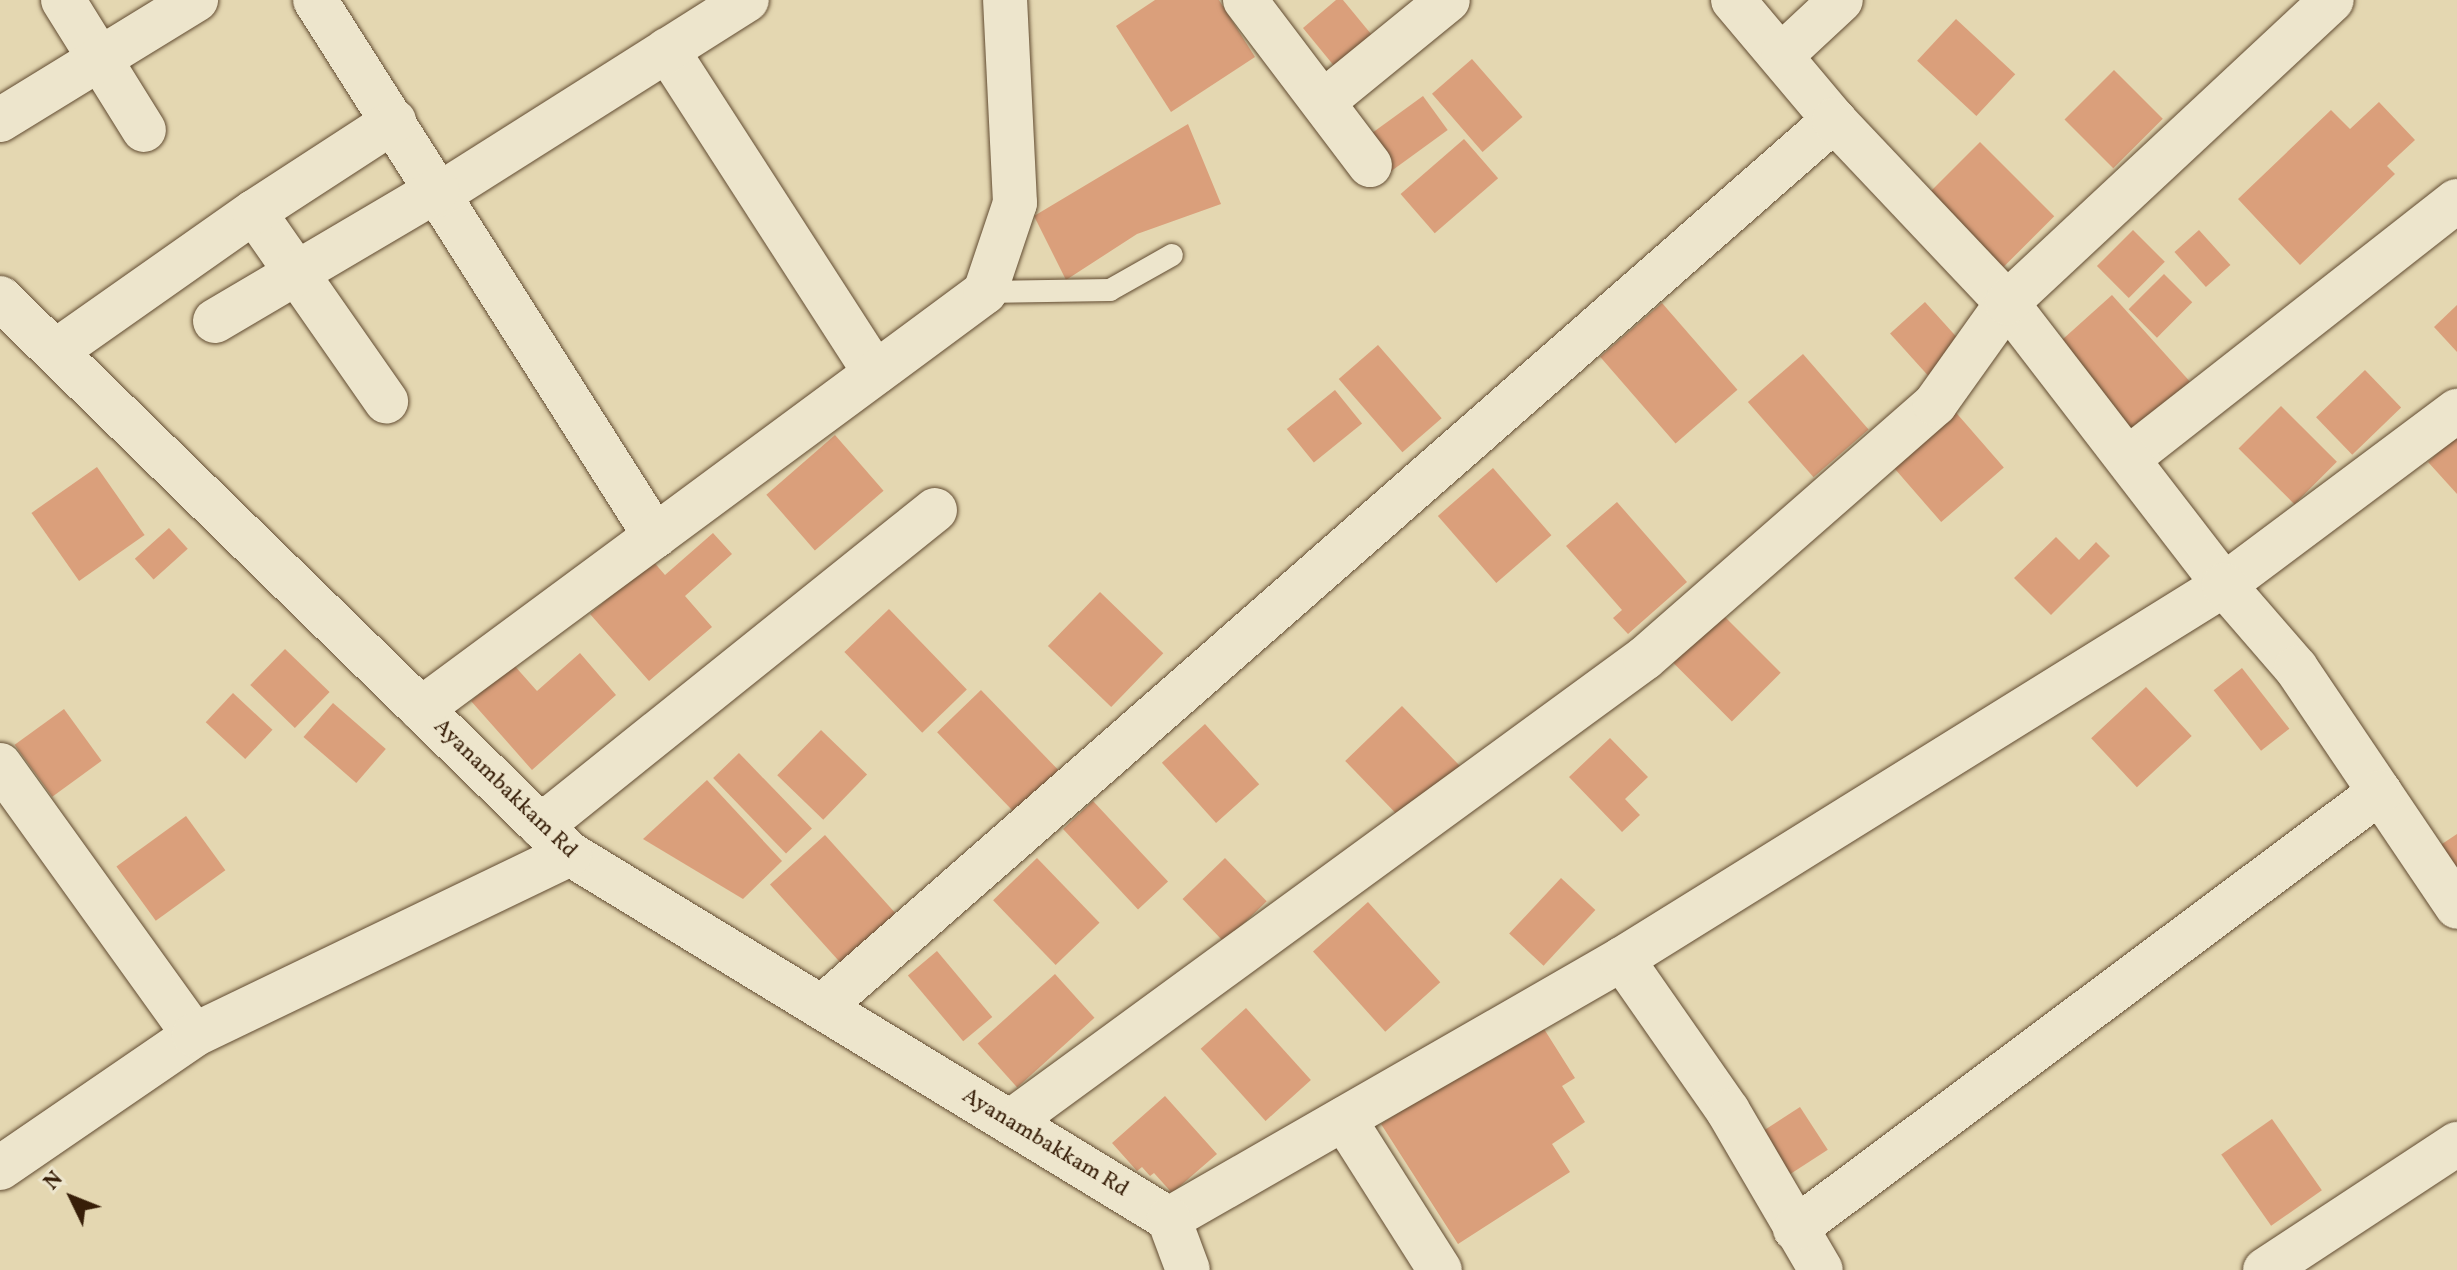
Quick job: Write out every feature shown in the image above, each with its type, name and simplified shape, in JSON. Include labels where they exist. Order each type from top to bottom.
[{"type":"street","points":[[63,0],[144,130]]},
{"type":"street","points":[[0,120],[196,0]]},
{"type":"street","points":[[315,0],[655,536]]},
{"type":"street","points":[[215,321],[297,268],[438,192],[747,0]]},
{"type":"street","points":[[421,709],[985,292],[1015,203],[1005,0]]},
{"type":"street","points":[[1245,0],[1370,165]]},
{"type":"street","points":[[1323,102],[1448,0]]},
{"type":"street","points":[[1733,0],[1783,54],[1834,120],[2007,303],[2130,457],[2224,585],[2296,668],[2457,907]]},
{"type":"street","points":[[1783,54],[1841,0]]},
{"type":"street","points":[[1010,1122],[1645,658],[1935,404],[2007,303],[2332,0]]},
{"type":"street","points":[[667,50],[875,373]]},
{"type":"street","points":[[822,1007],[1834,120]]},
{"type":"street","points":[[56,351],[254,212],[394,121]]},
{"type":"street","points":[[2130,457],[2457,201]]},
{"type":"street","points":[[254,212],[297,268],[386,401]]},
{"type":"street","name":"Ayanambakkam Rd","points":[[0,298],[556,840],[1169,1219]]},
{"type":"street","points":[[1188,1270],[1169,1219],[1622,959],[2224,585],[2457,411]]},
{"type":"street","points":[[0,1168],[194,1035],[556,840],[935,510]]},
{"type":"street","points":[[0,765],[194,1035]]},
{"type":"street","points":[[1795,1229],[2380,792]]},
{"type":"street","points":[[1622,959],[1728,1111],[1821,1270]]},
{"type":"street","points":[[1344,1119],[1440,1270]]},
{"type":"street","points":[[2265,1270],[2457,1144]]},
{"type":"lane","points":[[985,292],[1110,290],[1172,255]]},
{"type":"building","points":[[1155,0],[1219,0],[1255,57],[1171,112],[1116,26]]},
{"type":"building","points":[[1336,0],[1343,0],[1376,40],[1339,72],[1303,28]]},
{"type":"building","points":[[1956,19],[2015,74],[1976,116],[1917,61]]},
{"type":"building","points":[[1472,59],[1523,117],[1483,152],[1432,94]]},
{"type":"building","points":[[2114,70],[2163,119],[2113,168],[2065,119]]},
{"type":"building","points":[[1423,96],[1448,130],[1390,172],[1366,138]]},
{"type":"building","points":[[2379,102],[2415,140],[2387,166],[2395,174],[2300,265],[2238,199],[2331,110],[2350,129]]},
{"type":"building","points":[[1188,124],[1221,204],[1137,234],[1066,280],[1034,216]]},
{"type":"building","points":[[1464,139],[1498,178],[1435,233],[1401,194]]},
{"type":"building","points":[[1980,142],[2054,216],[1997,274],[1923,199]]},
{"type":"building","points":[[2133,230],[2165,262],[2129,298],[2097,266]]},
{"type":"building","points":[[2199,230],[2230,265],[2206,287],[2174,252]]},
{"type":"building","points":[[2164,274],[2192,302],[2157,338],[2129,309]]},
{"type":"building","points":[[2112,295],[2190,382],[2134,433],[2056,346]]},
{"type":"building","points":[[1925,302],[1964,346],[1930,377],[1890,333]]},
{"type":"building","points":[[1662,303],[1737,390],[1676,444],[1600,357]]},
{"type":"building","points":[[2457,305],[2457,352],[2434,327]]},
{"type":"building","points":[[1378,345],[1442,418],[1402,452],[1339,379]]},
{"type":"building","points":[[1803,354],[1869,429],[1814,477],[1748,402]]},
{"type":"building","points":[[2365,370],[2401,407],[2352,455],[2316,417]]},
{"type":"building","points":[[1335,390],[1362,423],[1314,462],[1287,429]]},
{"type":"building","points":[[2281,406],[2337,462],[2294,504],[2239,448]]},
{"type":"building","points":[[1952,408],[2004,468],[1941,522],[1889,462]]},
{"type":"building","points":[[835,435],[884,491],[815,551],[766,495]]},
{"type":"building","points":[[2457,435],[2457,494],[2428,462]]},
{"type":"building","points":[[97,467],[145,535],[79,581],[31,513]]},
{"type":"building","points":[[1493,468],[1551,535],[1496,583],[1438,516]]},
{"type":"building","points":[[1617,502],[1687,582],[1628,634],[1613,618],[1622,610],[1566,546]]},
{"type":"building","points":[[169,528],[188,549],[154,580],[135,559]]},
{"type":"building","points":[[713,533],[732,554],[685,596],[712,627],[649,681],[590,614],[652,560],[665,575]]},
{"type":"building","points":[[2056,537],[2079,560],[2096,542],[2110,556],[2051,615],[2014,578]]},
{"type":"building","points":[[1100,592],[1163,653],[1111,707],[1048,646]]},
{"type":"building","points":[[889,609],[967,690],[922,733],[844,652]]},
{"type":"building","points":[[1722,614],[1781,673],[1732,721],[1673,663]]},
{"type":"building","points":[[285,649],[330,692],[295,728],[250,685]]},
{"type":"building","points":[[580,653],[616,695],[532,770],[471,701],[513,664],[537,691]]},
{"type":"building","points":[[2242,668],[2289,729],[2261,751],[2214,690]]},
{"type":"building","points":[[2146,687],[2192,736],[2137,787],[2091,738]]},
{"type":"building","points":[[981,690],[1059,771],[1015,813],[937,732]]},
{"type":"building","points":[[233,693],[272,730],[245,759],[206,722]]},
{"type":"building","points":[[333,703],[386,749],[356,783],[303,737]]},
{"type":"building","points":[[1402,706],[1462,768],[1405,823],[1345,761]]},
{"type":"building","points":[[64,709],[102,761],[52,797],[15,745]]},
{"type":"building","points":[[1205,724],[1259,784],[1216,823],[1162,763]]},
{"type":"building","points":[[821,730],[867,774],[823,820],[777,775]]},
{"type":"building","points":[[1610,738],[1648,777],[1625,799],[1640,815],[1622,832],[1569,777]]},
{"type":"building","points":[[739,753],[812,829],[786,854],[713,778]]},
{"type":"building","points":[[707,780],[782,861],[743,899],[643,839]]},
{"type":"building","points":[[1093,801],[1168,881],[1138,909],[1063,829]]},
{"type":"building","points":[[186,816],[225,870],[156,921],[116,867]]},
{"type":"building","points":[[2457,834],[2457,874],[2439,846]]},
{"type":"building","points":[[825,835],[897,915],[842,964],[770,885]]},
{"type":"building","points":[[1037,858],[1100,923],[1056,965],[993,900]]},
{"type":"building","points":[[1225,858],[1267,901],[1224,942],[1183,899]]},
{"type":"building","points":[[1561,878],[1595,910],[1544,966],[1509,934]]},
{"type":"building","points":[[1368,902],[1440,982],[1385,1032],[1313,952]]},
{"type":"building","points":[[937,951],[992,1017],[963,1041],[908,975]]},
{"type":"building","points":[[1055,974],[1094,1018],[1017,1087],[978,1044]]},
{"type":"building","points":[[1246,1008],[1311,1080],[1266,1121],[1201,1049]]},
{"type":"building","points":[[1539,1021],[1575,1078],[1562,1086],[1585,1122],[1552,1144],[1570,1172],[1458,1244],[1381,1124]]},
{"type":"building","points":[[1165,1096],[1217,1154],[1172,1193],[1154,1173],[1150,1176],[1142,1167],[1137,1171],[1112,1143]]},
{"type":"building","points":[[1800,1107],[1828,1150],[1779,1181],[1751,1139]]},
{"type":"building","points":[[2272,1119],[2322,1190],[2271,1226],[2221,1155]]}]
